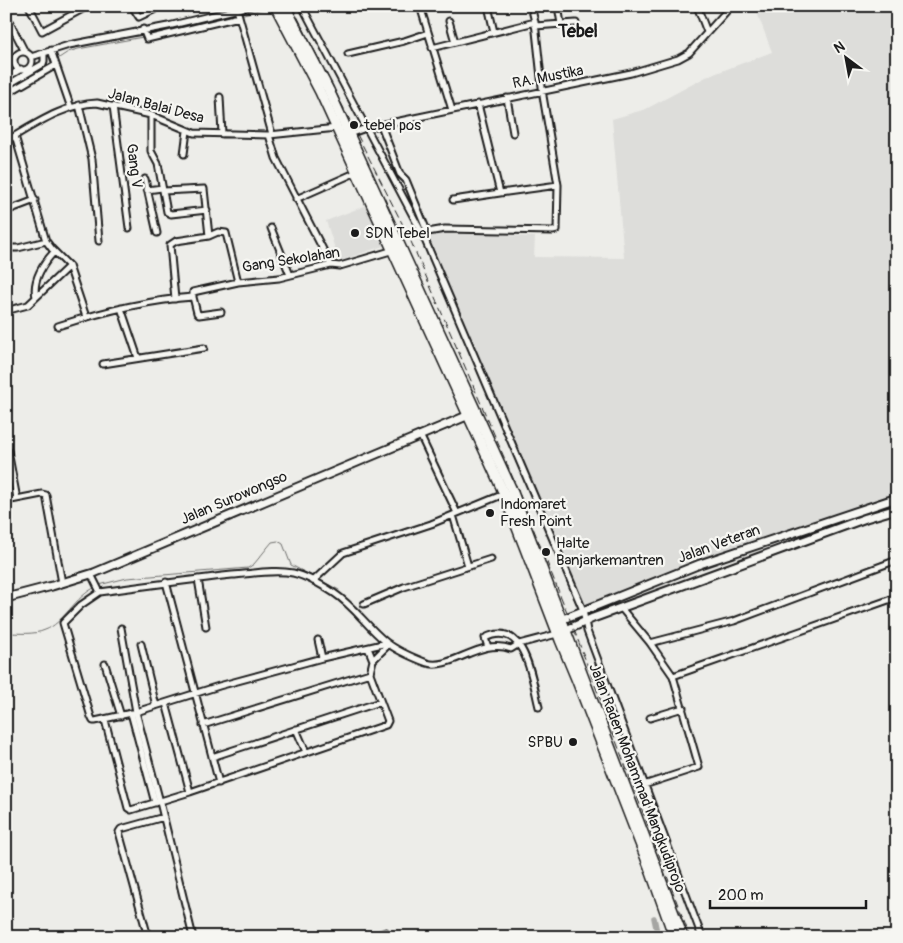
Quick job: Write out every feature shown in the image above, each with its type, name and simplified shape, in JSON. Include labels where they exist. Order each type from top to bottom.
[{"type":"highway","points":[[275,6],[320,92],[397,249],[512,490],[561,632]]},
{"type":"highway","points":[[285,6],[328,88],[557,621]]},
{"type":"highway","name":"Jalan Raden Mohammad Mangkudiprojo","points":[[561,632],[674,937]]},
{"type":"highway","name":"Jalan Raden Mohammad Mangkudiprojo","points":[[561,632],[683,937]]},
{"type":"main road","name":"Jalan Surowongso","points":[[6,598],[91,574],[469,415]]},
{"type":"main road","name":"Jalan Veteran","points":[[557,621],[700,564],[897,498]]},
{"type":"main road","name":"Jalan Veteran","points":[[561,632],[586,621],[866,518],[897,509]]},
{"type":"main road","points":[[700,564],[704,578]]},
{"type":"street","points":[[29,6],[42,31],[88,6]]},
{"type":"street","points":[[132,6],[139,17],[162,6]]},
{"type":"street","points":[[31,57],[69,45],[185,27],[238,13],[251,6]]},
{"type":"street","points":[[302,6],[366,128],[425,232]]},
{"type":"street","points":[[420,6],[452,110]]},
{"type":"street","points":[[488,6],[494,32]]},
{"type":"street","points":[[425,232],[445,229],[557,230],[558,185],[531,6]]},
{"type":"street","points":[[558,6],[561,24]]},
{"type":"street","points":[[697,6],[707,32]]},
{"type":"street","name":"RA. Mustika","points":[[348,134],[366,128],[631,73],[678,59],[690,53],[731,6]]},
{"type":"street","points":[[144,33],[147,40],[168,30],[238,13]]},
{"type":"street","points":[[238,13],[276,158],[331,265]]},
{"type":"street","points":[[6,15],[25,52],[31,57],[32,62],[30,66],[6,78]]},
{"type":"street","points":[[450,20],[455,42]]},
{"type":"street","points":[[432,48],[494,32],[535,24],[576,23]]},
{"type":"street","points":[[348,54],[404,41],[428,32]]},
{"type":"street","points":[[51,50],[71,108]]},
{"type":"street","points":[[21,69],[15,65],[14,60],[18,54],[25,52]]},
{"type":"street","points":[[6,86],[43,64],[44,53]]},
{"type":"street","points":[[6,94],[55,62]]},
{"type":"street","points":[[220,97],[222,134]]},
{"type":"street","points":[[507,98],[513,133]]},
{"type":"street","name":"Jalan Balai Desa","points":[[6,141],[71,108],[97,103],[151,115],[194,133],[271,134],[337,128]]},
{"type":"street","points":[[478,104],[500,193]]},
{"type":"street","points":[[80,105],[92,160],[99,241]]},
{"type":"street","name":"Gang V","points":[[114,106],[129,228]]},
{"type":"street","points":[[151,115],[151,151],[158,164],[167,211],[170,214],[207,210]]},
{"type":"street","points":[[381,125],[400,174],[406,180],[425,232],[583,610],[590,639],[702,937]]},
{"type":"street","points":[[184,154],[187,131]]},
{"type":"street","points":[[15,136],[46,241],[54,252],[69,266],[86,317]]},
{"type":"street","points":[[296,199],[358,172]]},
{"type":"street","points":[[145,179],[157,233]]},
{"type":"street","points":[[453,200],[558,185]]},
{"type":"street","points":[[147,190],[204,189],[209,236],[176,242],[170,245],[175,299]]},
{"type":"street","points":[[6,211],[34,200]]},
{"type":"street","points":[[271,228],[290,275]]},
{"type":"street","name":"Gang Sekolahan","points":[[209,236],[225,232],[238,282],[290,275],[331,265],[340,266],[397,249]]},
{"type":"street","points":[[6,248],[18,248],[46,241]]},
{"type":"street","points":[[36,297],[34,288],[38,276],[46,261],[54,252]]},
{"type":"street","points":[[9,310],[25,307],[69,266]]},
{"type":"street","points":[[221,312],[198,314],[193,292],[238,282]]},
{"type":"street","points":[[58,326],[122,308],[175,299],[193,298]]},
{"type":"street","points":[[122,308],[138,358]]},
{"type":"street","points":[[104,364],[204,348]]},
{"type":"street","points":[[420,435],[455,514],[468,566]]},
{"type":"street","points":[[8,451],[17,499]]},
{"type":"street","points":[[6,501],[42,494],[47,498],[62,583]]},
{"type":"street","points":[[315,579],[343,553],[455,514],[504,494]]},
{"type":"street","points":[[364,604],[404,587],[491,559]]},
{"type":"street","points":[[650,643],[734,621],[897,560]]},
{"type":"street","points":[[388,643],[322,658],[134,713],[96,721],[92,720],[63,623],[98,588],[283,572],[295,573],[315,579],[352,607],[388,643],[430,664],[440,664],[486,644],[511,649],[516,644],[561,632]]},
{"type":"street","points":[[91,574],[98,588]]},
{"type":"street","points":[[198,579],[206,627]]},
{"type":"street","points":[[166,582],[219,783]]},
{"type":"street","points":[[674,676],[897,597]]},
{"type":"street","points":[[621,608],[674,676],[699,767],[644,785]]},
{"type":"street","points":[[121,628],[134,713],[158,803],[164,817],[192,937]]},
{"type":"street","points":[[486,644],[488,636],[501,634],[516,644],[528,664],[539,707]]},
{"type":"street","points":[[318,640],[322,658]]},
{"type":"street","points":[[105,720],[128,808],[131,810],[158,803],[386,725],[388,721],[370,673],[373,660],[388,643]]},
{"type":"street","points":[[141,644],[156,706]]},
{"type":"street","points":[[368,648],[373,660]]},
{"type":"street","points":[[105,664],[121,716]]},
{"type":"street","points":[[203,725],[370,673]]},
{"type":"street","points":[[212,757],[380,702]]},
{"type":"street","points":[[166,703],[190,792]]},
{"type":"street","points":[[650,718],[683,708]]},
{"type":"street","points":[[296,729],[306,752]]},
{"type":"street","points":[[148,937],[119,832],[121,829],[164,817]]},
{"type":"street","points":[[370,937],[386,932],[390,937]]},
{"type":"shaded area","points":[[772,6],[897,6],[897,498],[863,508],[583,610],[428,234],[453,232],[535,237],[534,257],[624,258],[612,119],[646,109],[706,77],[772,52],[758,15],[762,10]]},
{"type":"shaded area","name":"SDN Tebel","points":[[367,205],[386,245],[339,261],[326,221]]},
{"type":"waterway","points":[[240,15],[262,9]]},
{"type":"waterway","points":[[147,36],[165,32]]},
{"type":"waterway","points":[[56,60],[68,52],[78,49],[143,37]]},
{"type":"waterway","points":[[6,90],[52,62]]},
{"type":"waterway","points":[[99,585],[127,578],[248,568],[254,564],[272,542],[278,541],[283,544],[291,565],[314,577]]},
{"type":"waterway","points":[[318,579],[339,590]]},
{"type":"waterway","points":[[6,633],[36,633],[51,627],[82,597],[96,587]]},
{"type":"waterway","points":[[654,918],[658,937]]},
{"type":"railway","points":[[292,6],[409,237],[513,478],[573,627],[690,937]]},
{"type":"place","name":"tebel pos","points":[[354,125]]},
{"type":"place","name":"SDN Tebel","points":[[355,233]]},
{"type":"place","name":"Indomaret Fresh Point","points":[[490,513]]},
{"type":"place","name":"Halte Banjarkemantren","points":[[546,552]]},
{"type":"place","name":"SPBU","points":[[573,742]]},
{"type":"district","name":"Tebel","points":[[578,31]]}]
